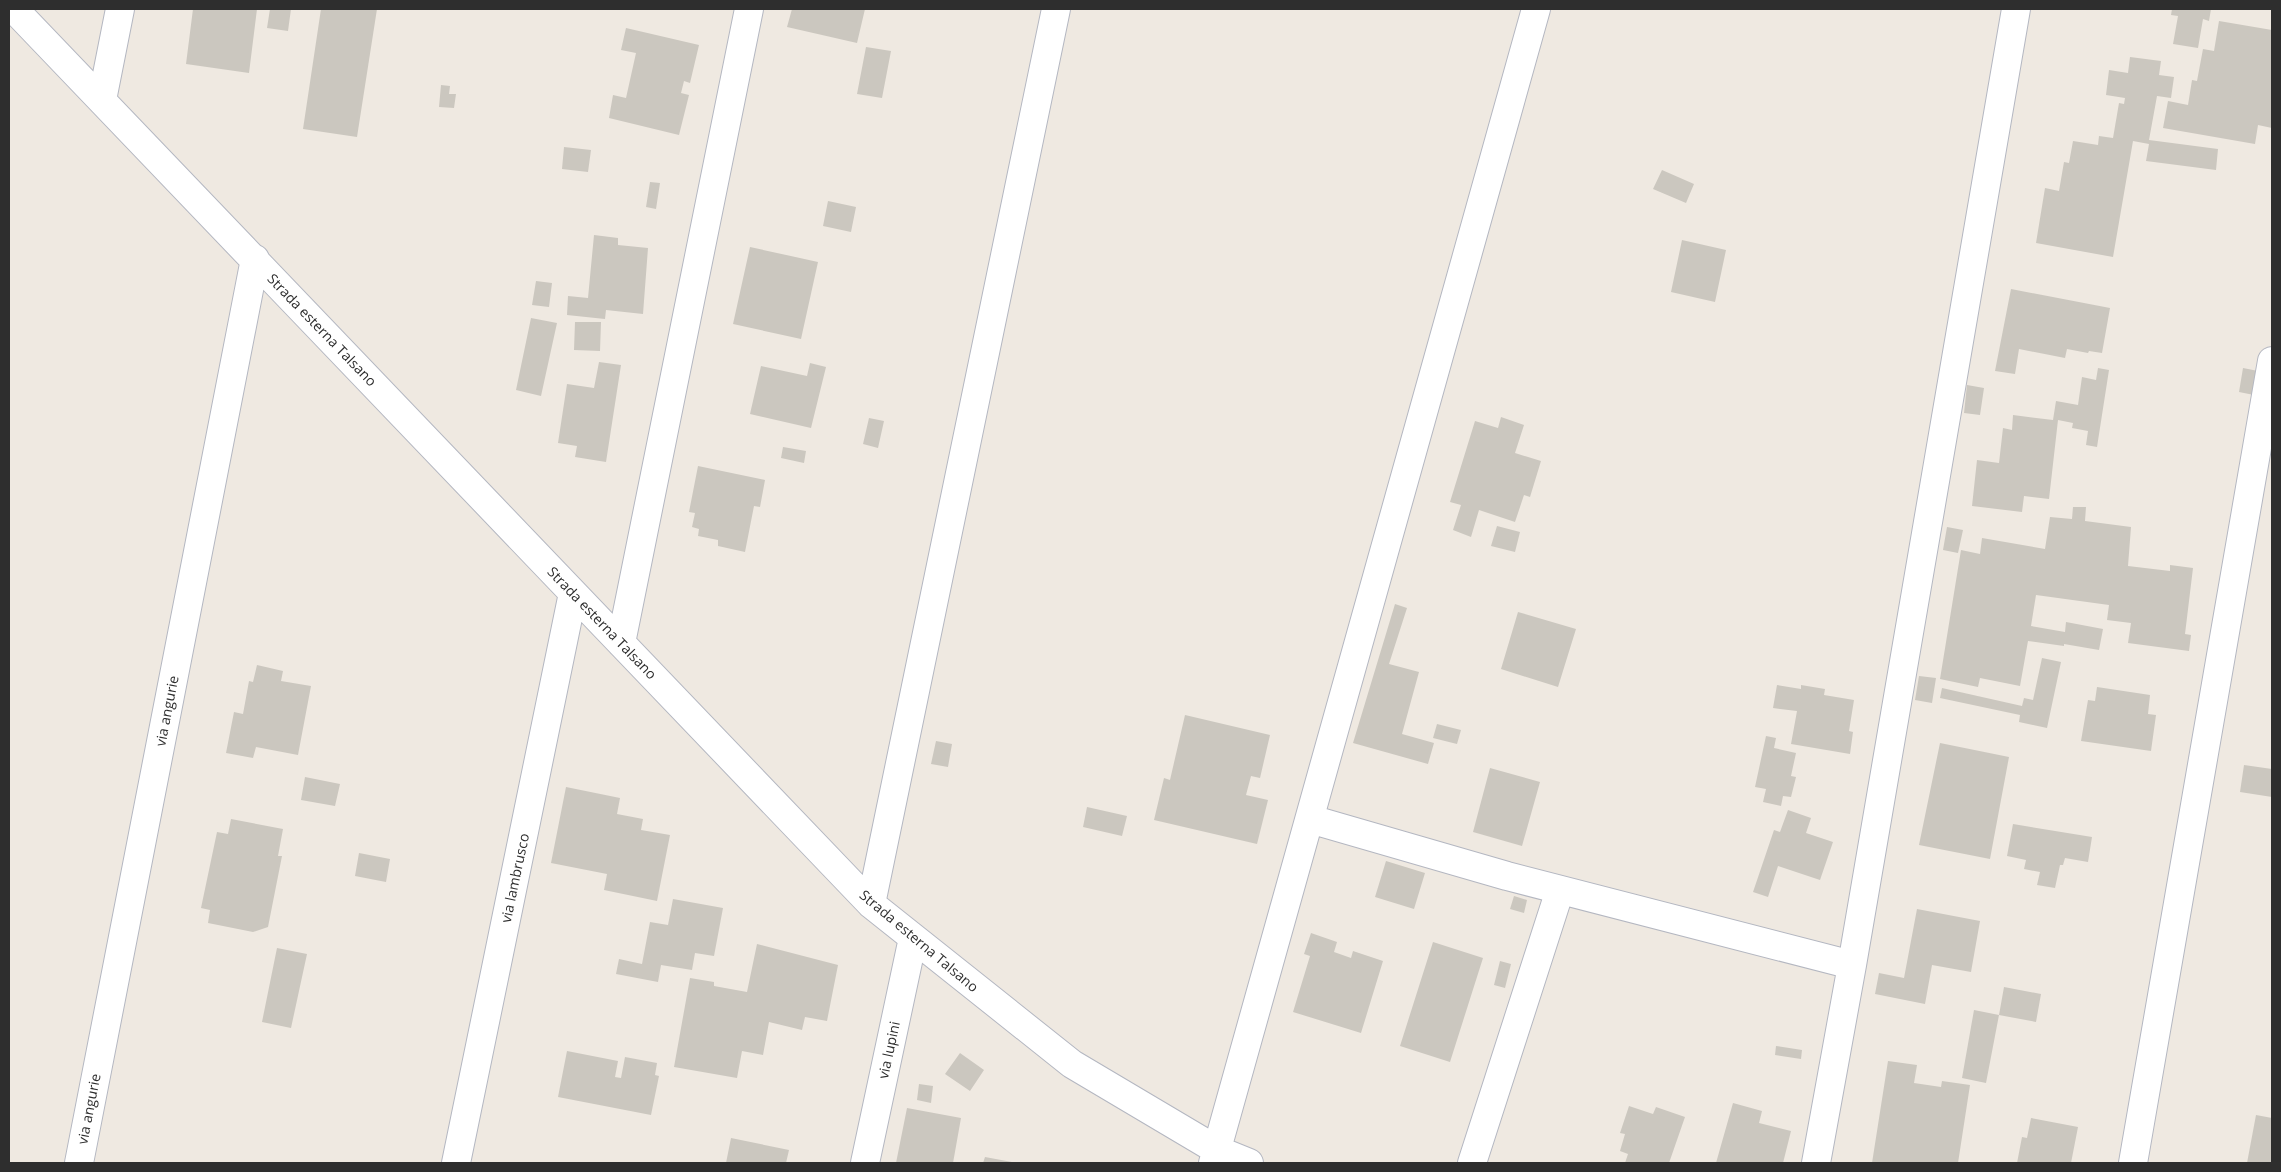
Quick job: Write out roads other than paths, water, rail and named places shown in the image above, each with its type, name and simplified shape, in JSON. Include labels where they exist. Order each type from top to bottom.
[{"type":"street","name":"Strada esterna Talsano","points":[[14,9],[871,904],[1072,1064],[1215,1156],[1249,1163]]},
{"type":"street","points":[[102,100],[120,9]]},
{"type":"street","points":[[621,643],[749,9]]},
{"type":"street","points":[[871,904],[1056,9]]},
{"type":"street","points":[[1215,1156],[1536,9]]},
{"type":"street","points":[[1816,1163],[1852,965],[2016,9]]},
{"type":"street","name":"via angurie","points":[[78,1163],[255,259]]},
{"type":"street","points":[[2134,1163],[2272,361]]},
{"type":"street","name":"via lambrusco","points":[[456,1163],[573,593]]},
{"type":"street","points":[[1310,818],[1560,890],[1852,965]]},
{"type":"street","points":[[1472,1163],[1560,890]]},
{"type":"street","name":"via lupini","points":[[865,1163],[913,938]]}]
